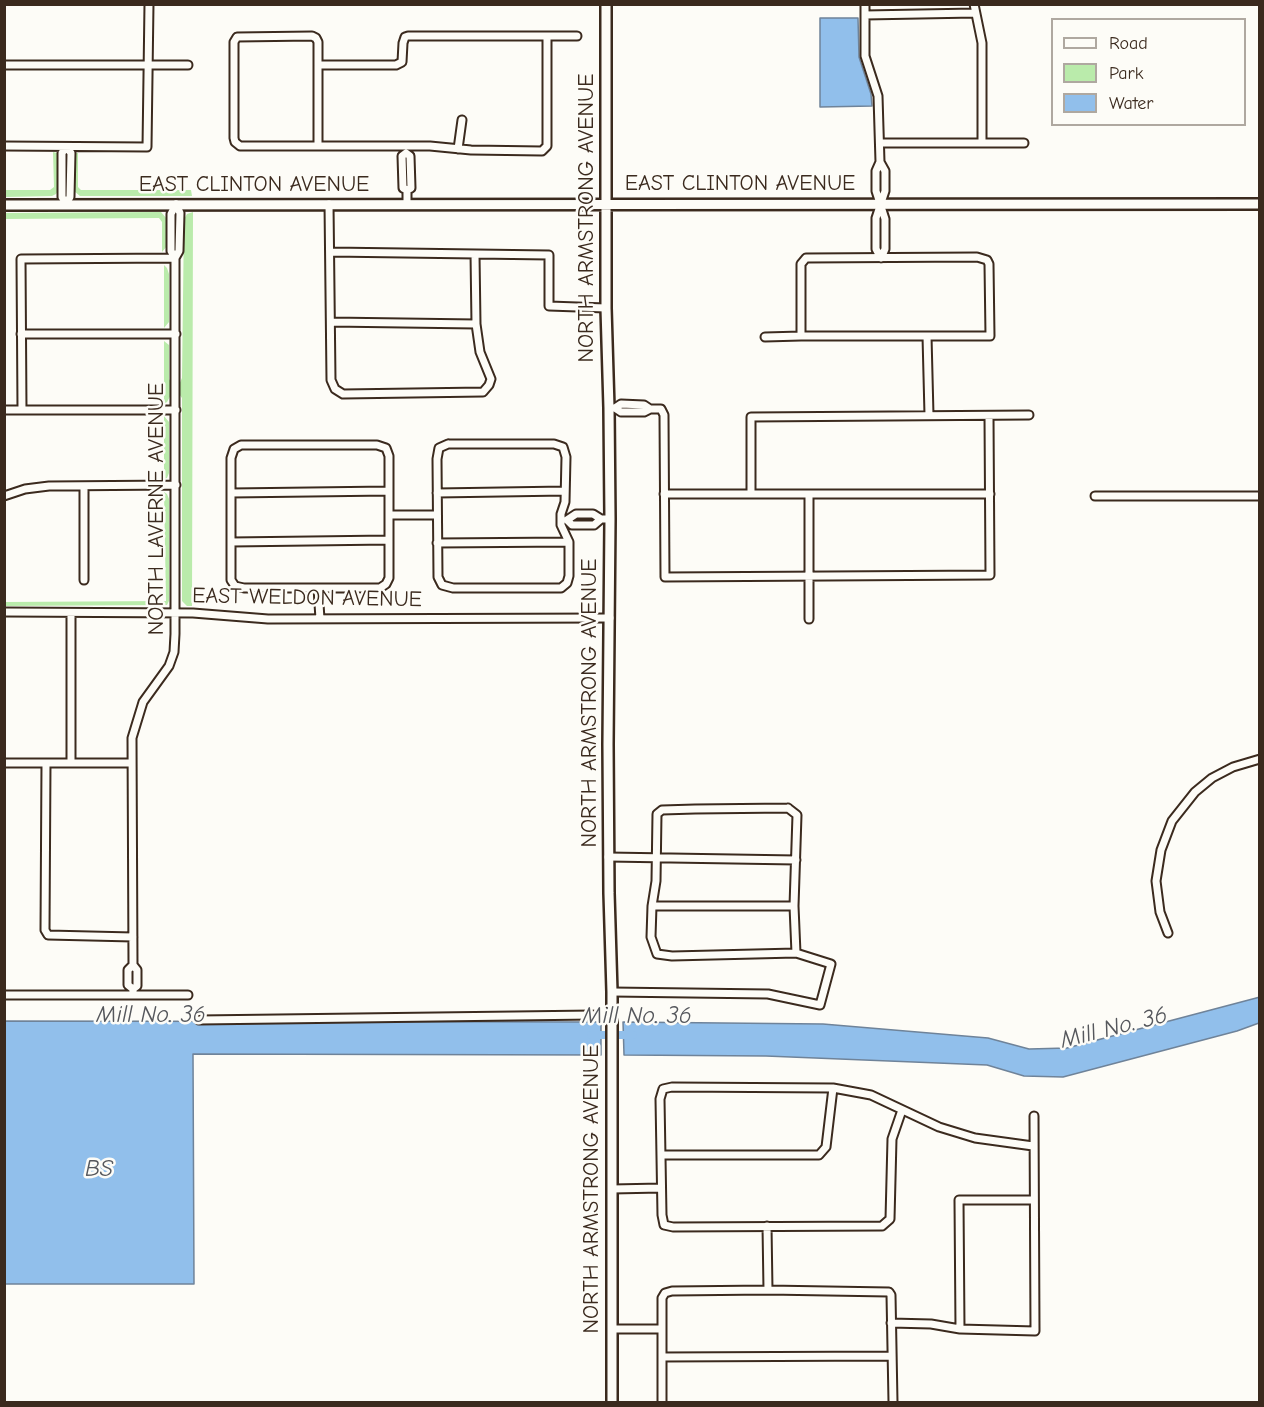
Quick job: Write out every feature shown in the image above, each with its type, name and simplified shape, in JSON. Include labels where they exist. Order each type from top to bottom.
[{"type":"street","points":[[4,146],[147,147],[148,4]]},
{"type":"street","name":"NORTH ARMSTRONG AVENUE","points":[[606,4],[606,308],[612,408],[606,519],[610,618],[608,857],[612,992],[612,1402]]},
{"type":"street","points":[[865,4],[865,56],[878,96],[880,162],[876,171],[876,191],[881,203],[876,218],[876,249],[881,258]]},
{"type":"street","points":[[974,4],[982,43],[982,143]]},
{"type":"street","points":[[865,15],[975,13]]},
{"type":"street","points":[[318,146],[318,42],[316,38],[312,36],[235,39],[234,127],[236,143],[240,146],[406,149],[436,146],[458,149],[542,151],[547,146],[548,37]]},
{"type":"street","points":[[318,65],[396,65],[402,62],[404,40],[408,36],[577,36]]},
{"type":"street","points":[[4,65],[188,65]]},
{"type":"street","points":[[458,149],[462,120]]},
{"type":"street","points":[[880,143],[1024,143]]},
{"type":"street","points":[[66,147],[62,153],[62,196],[66,204]]},
{"type":"street","points":[[406,149],[410,156],[411,188],[407,190],[407,205]]},
{"type":"street","name":"NORTH LAVERNE AVENUE","points":[[133,992],[128,985],[128,970],[133,965],[132,738],[143,702],[169,666],[174,652],[176,613],[175,258],[179,251],[180,213],[176,204]]},
{"type":"street","points":[[329,204],[331,380],[335,389],[343,394],[483,392],[491,379],[480,352],[476,324],[475,254]]},
{"type":"street","name":"EAST CLINTON AVENUE","points":[[4,205],[1260,204]]},
{"type":"street","points":[[331,252],[549,255],[549,306],[606,308]]},
{"type":"street","points":[[765,337],[990,336],[987,260],[977,257],[810,257],[803,260],[801,270],[801,336]]},
{"type":"street","points":[[22,410],[21,259],[175,258]]},
{"type":"street","points":[[331,322],[476,324]]},
{"type":"street","points":[[21,334],[176,334]]},
{"type":"street","points":[[927,336],[929,415]]},
{"type":"street","points":[[612,408],[621,404],[644,405],[650,409],[661,409],[664,415],[665,578],[990,575],[989,416]]},
{"type":"street","points":[[4,410],[176,410]]},
{"type":"street","points":[[751,494],[751,417],[1029,415]]},
{"type":"street","points":[[448,444],[554,444],[562,447],[566,457],[564,520],[569,542],[567,583],[561,588],[453,588],[442,585],[438,578],[437,493],[437,459],[440,448],[448,444]]},
{"type":"street","points":[[241,445],[377,445],[386,448],[389,456],[389,578],[386,584],[380,588],[244,588],[235,586],[231,579],[231,493],[231,458],[234,449],[241,445]]},
{"type":"street","points":[[4,496],[37,487],[176,485]]},
{"type":"street","points":[[84,486],[84,580]]},
{"type":"street","points":[[231,493],[389,491]]},
{"type":"street","points":[[437,493],[565,491]]},
{"type":"street","points":[[664,494],[990,494]]},
{"type":"street","points":[[809,494],[809,619]]},
{"type":"street","points":[[1095,496],[1260,496]]},
{"type":"street","points":[[564,520],[574,514],[593,514],[606,519]]},
{"type":"street","points":[[580,514],[580,525]]},
{"type":"street","points":[[389,516],[437,515]]},
{"type":"street","points":[[564,520],[572,525],[594,525],[606,519]]},
{"type":"street","points":[[231,542],[389,540]]},
{"type":"street","points":[[437,543],[569,542]]},
{"type":"street","points":[[318,588],[320,619]]},
{"type":"street","name":"EAST WELDON AVENUE","points":[[4,612],[176,613],[268,619],[610,618]]},
{"type":"street","points":[[71,613],[71,763]]},
{"type":"street","points":[[1168,933],[1160,912],[1156,881],[1161,850],[1172,821],[1195,792],[1212,778],[1233,767],[1260,759]]},
{"type":"street","points":[[4,763],[132,763]]},
{"type":"street","points":[[46,763],[45,930],[48,935],[133,937]]},
{"type":"street","points":[[612,992],[768,994],[820,1005],[831,964],[796,953],[672,956],[657,954],[651,937],[652,906],[656,881],[657,814],[662,810],[788,808],[794,810],[796,814],[794,906],[796,953]]},
{"type":"street","points":[[608,857],[796,860]]},
{"type":"street","points":[[652,906],[794,906]]},
{"type":"street","points":[[4,995],[133,992],[188,995]]},
{"type":"street","points":[[199,1020],[594,1015]]},
{"type":"street","points":[[902,1110],[892,1139],[890,1218],[882,1226],[673,1227],[664,1225],[661,1188],[660,1099],[663,1089],[672,1087],[833,1088],[871,1095],[939,1127],[975,1138],[1032,1146]]},
{"type":"street","points":[[661,1155],[819,1155],[826,1147],[833,1088]]},
{"type":"street","points":[[891,1323],[931,1324],[960,1329],[1035,1331],[1032,1146],[1034,1116]]},
{"type":"street","points":[[612,1188],[661,1188]]},
{"type":"street","points":[[960,1329],[959,1200],[1034,1200]]},
{"type":"street","points":[[767,1226],[768,1290]]},
{"type":"street","points":[[662,1402],[662,1298],[668,1291],[884,1290],[891,1295],[893,1402]]},
{"type":"street","points":[[612,1329],[662,1329]]},
{"type":"street","points":[[662,1357],[892,1356]]},
{"type":"green space","points":[[53,152],[58,156],[58,191],[56,194],[5,197],[5,190],[50,190],[54,187]]},
{"type":"green space","points":[[78,153],[78,187],[81,190],[191,190],[192,196],[80,196],[74,191],[74,156]]},
{"type":"green space","points":[[161,212],[167,219],[168,245],[162,252],[162,222],[159,218],[4,219],[5,213]]},
{"type":"green space","points":[[193,212],[192,606],[187,606],[182,601],[182,398],[179,394],[179,385],[182,378],[184,219],[187,214]]},
{"type":"green space","points":[[164,265],[169,274],[169,322],[164,328]]},
{"type":"green space","points":[[164,341],[169,345],[169,379],[172,384],[172,393],[164,404]]},
{"type":"green space","points":[[164,416],[169,422],[169,473],[164,479]]},
{"type":"green space","points":[[164,492],[169,499],[169,601],[167,605],[5,606],[5,602],[166,601]]},
{"type":"water","points":[[820,18],[858,18],[859,57],[871,94],[872,106],[820,107]]},
{"type":"water","points":[[1260,997],[1259,1023],[1237,1031],[1063,1077],[1024,1076],[987,1065],[766,1056],[624,1055],[623,1022],[823,1024],[988,1038],[1029,1049],[1067,1048]]},
{"type":"water","name":"BS","points":[[4,1021],[601,1022],[601,1055],[193,1054],[194,1284],[5,1284]]},
{"type":"waterway","name":"Mill No. 36","points":[[591,1035],[633,1035]]}]
